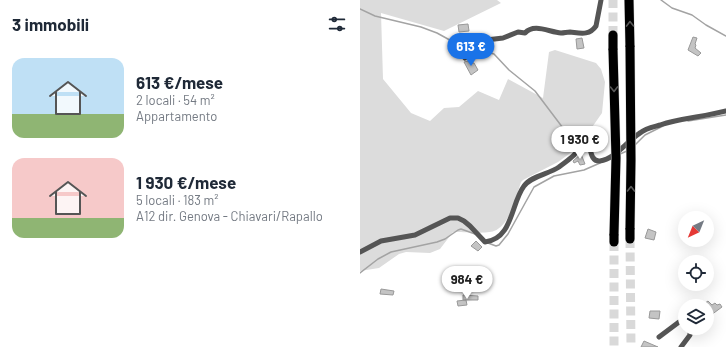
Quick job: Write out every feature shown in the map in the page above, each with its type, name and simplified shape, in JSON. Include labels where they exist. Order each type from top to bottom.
[{"type":"highway","points":[[629,0],[631,160],[630,239]]},
{"type":"highway","points":[[613,34],[616,158],[614,238]]},
{"type":"street","points":[[465,58],[456,48],[461,44],[503,38],[514,33],[525,33],[528,30],[537,28],[560,33],[570,32],[583,34],[594,30],[601,0]]},
{"type":"street","points":[[360,252],[381,242],[415,235],[450,218],[458,218],[470,226],[485,242],[491,241],[497,238],[513,215],[524,186],[531,180],[566,162],[575,154],[581,143],[585,141],[588,142],[592,158],[599,161],[610,157],[647,129],[671,121],[711,115],[726,111]]},
{"type":"street","points":[[658,337],[678,323]]},
{"type":"street","points":[[681,347],[690,335]]},
{"type":"shaded area","points":[[360,0],[497,0],[501,3],[444,31],[381,13],[383,79],[411,113],[430,121],[444,108],[459,107],[478,91],[499,100],[508,79],[543,98],[549,52],[555,50],[596,63],[601,69],[605,82],[602,113],[581,143],[558,162],[521,182],[512,210],[500,228],[491,232],[453,232],[440,249],[430,253],[406,252],[399,254],[379,268],[360,271]]},
{"type":"building","points":[[468,24],[469,31],[459,32],[458,25]]},
{"type":"building","points":[[693,37],[697,38],[695,48],[701,53],[698,56],[688,50]]},
{"type":"building","points":[[582,38],[584,48],[577,49],[576,39]]},
{"type":"building","points":[[468,61],[470,63],[474,63],[478,70],[471,75],[464,62]]},
{"type":"building","points":[[581,154],[585,164],[580,165],[578,161],[574,163],[573,161]]},
{"type":"building","points":[[648,229],[656,232],[654,240],[645,238]]},
{"type":"building","points":[[476,241],[482,247],[478,251],[471,246]]},
{"type":"building","points":[[381,289],[394,291],[393,295],[380,294]]},
{"type":"building","points":[[463,295],[478,296],[478,300],[463,300]]},
{"type":"building","points":[[466,300],[467,305],[458,306],[457,301]]},
{"type":"building","points":[[714,304],[720,304],[722,307],[714,313]]},
{"type":"building","points":[[650,311],[660,311],[659,319],[649,318]]},
{"type":"building","points":[[644,341],[658,347],[641,347]]},
{"type":"waterway","points":[[661,0],[672,8],[692,15],[726,36]]},
{"type":"waterway","points":[[360,9],[375,16],[421,27],[437,33],[457,44]]},
{"type":"waterway","points":[[490,53],[494,54],[509,70],[535,91],[566,132],[584,139]]},
{"type":"waterway","points":[[688,121],[726,115]]},
{"type":"waterway","points":[[635,145],[645,135],[663,126]]},
{"type":"waterway","points":[[620,154],[627,151]]},
{"type":"waterway","points":[[488,243],[496,246],[499,245],[508,234],[534,187],[554,176],[584,170],[600,163]]},
{"type":"waterway","points":[[360,273],[378,259],[391,252],[437,242],[461,229],[475,234]]},
{"type":"tunnel","points":[[613,0],[613,35]]},
{"type":"tunnel","points":[[630,239],[631,347]]},
{"type":"tunnel","points":[[614,242],[614,347]]}]
